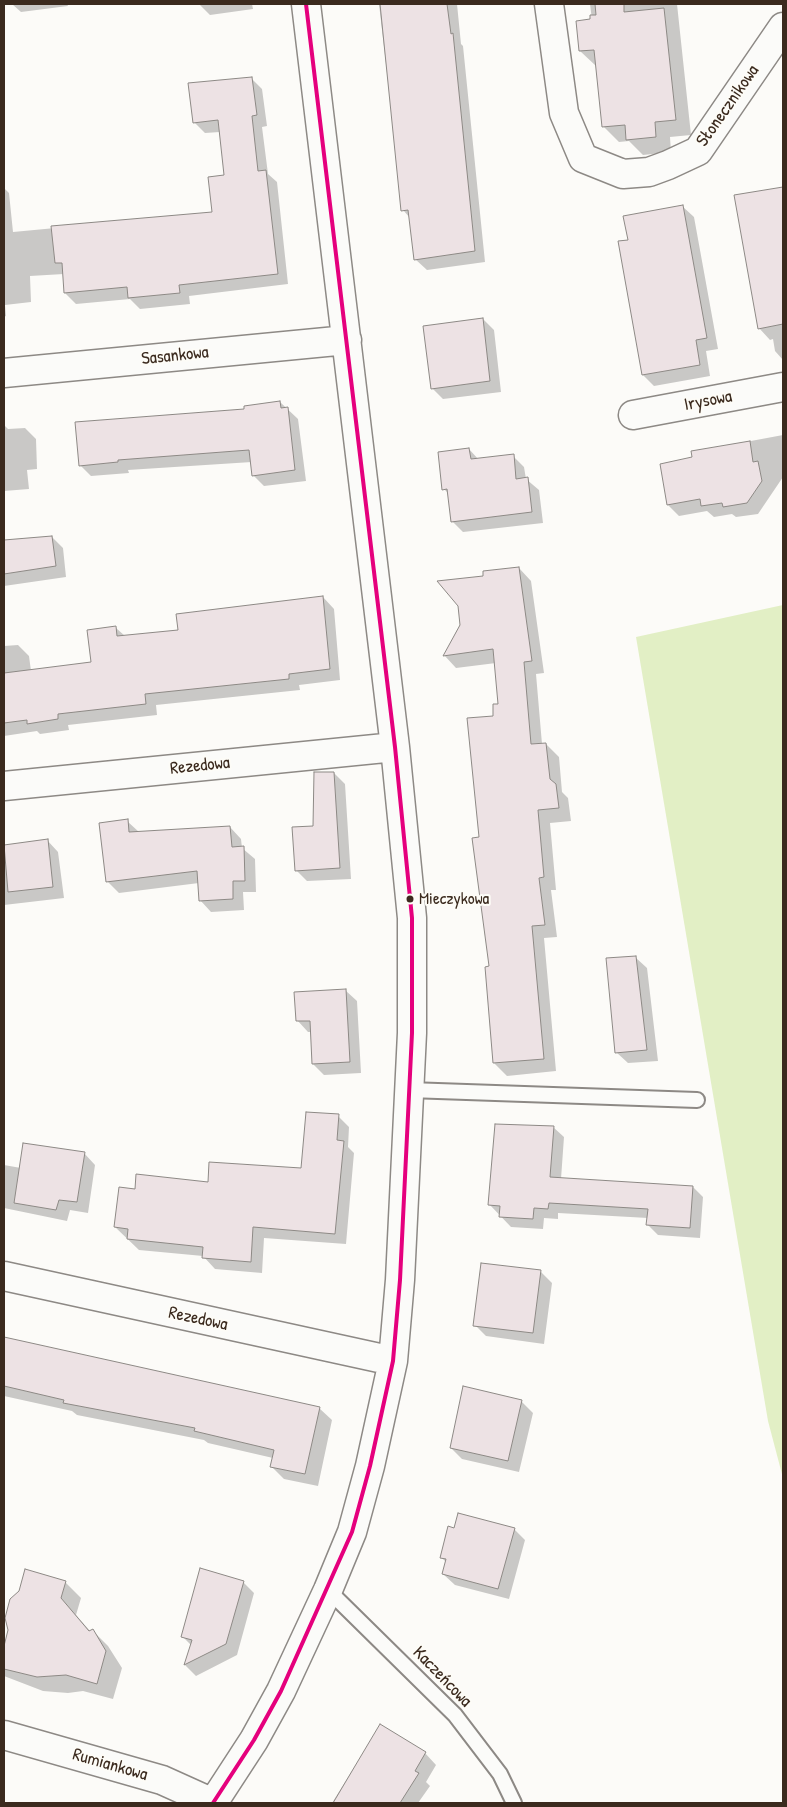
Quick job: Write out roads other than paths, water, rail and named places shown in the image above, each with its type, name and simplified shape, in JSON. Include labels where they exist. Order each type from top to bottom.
[{"type":"street","points":[[213,1803],[281,1691],[328,1590],[352,1532],[370,1466],[393,1361],[400,1280],[410,1090],[413,1014],[412,918],[395,747],[306,4]]},
{"type":"street","name":"Słonecznikowa","points":[[549,4],[564,113],[583,158],[623,174],[649,172],[698,150],[783,27]]},
{"type":"street","name":"Sasankowa","points":[[4,373],[347,340]]},
{"type":"street","name":"Irysowa","points":[[633,415],[783,387]]},
{"type":"street","name":"Rezedowa","points":[[4,786],[395,747]]},
{"type":"street","name":"Rezedowa","points":[[4,1276],[393,1361]]},
{"type":"street","name":"Rumiankowa","points":[[4,1735],[162,1780],[213,1803]]},
{"type":"lane","points":[[410,1090],[697,1100]]},
{"type":"lane","name":"Kaczeńcowa","points":[[328,1590],[454,1715],[500,1774],[514,1803]]},
{"type":"place","name":"Mieczykowa","points":[[410,899]]}]
